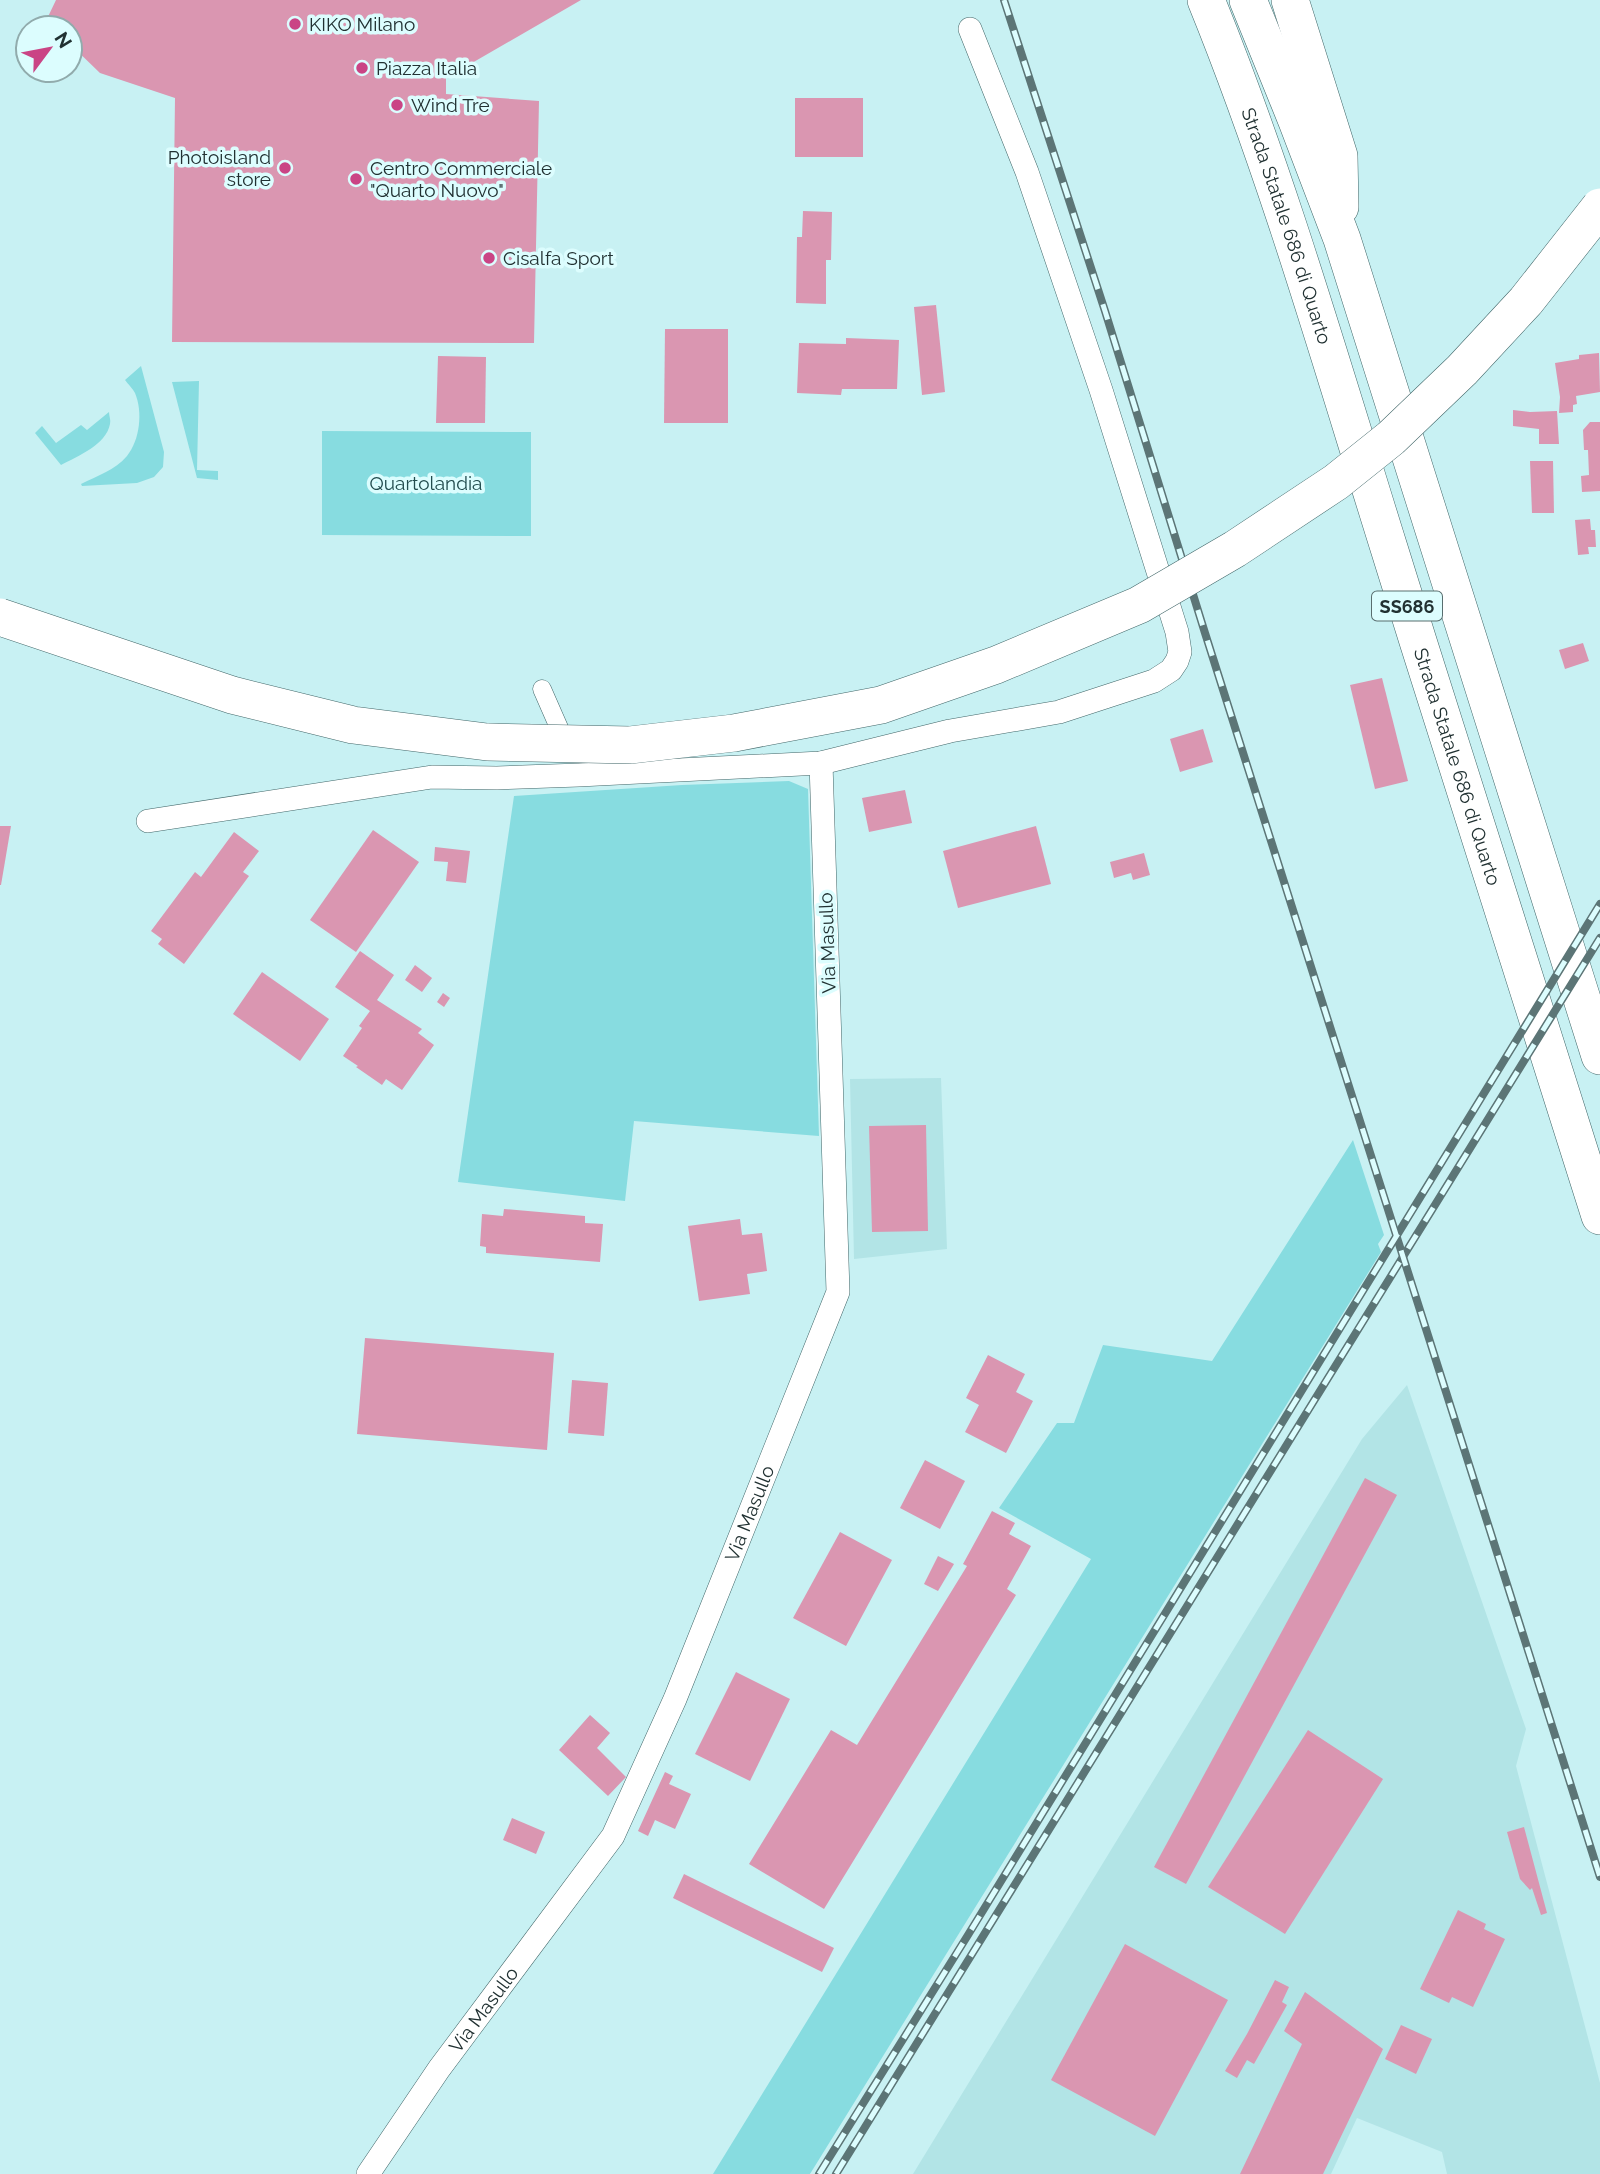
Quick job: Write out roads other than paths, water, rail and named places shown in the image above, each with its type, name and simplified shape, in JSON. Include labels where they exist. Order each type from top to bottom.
[{"type":"highway","name":"Strada Statale 686 di Quarto","points":[[1206,0],[1257,137],[1311,300],[1600,1216]]},
{"type":"highway","name":"SS686","points":[[1248,0],[1342,239],[1600,1056]]},
{"type":"highway","points":[[1290,0],[1339,156],[1342,239]]},
{"type":"highway","points":[[0,617],[232,695],[353,725],[487,742],[630,745],[734,733],[881,705],[996,665],[1139,605],[1235,549],[1336,482],[1391,439],[1462,370],[1526,301],[1600,207]]},
{"type":"street","points":[[148,821],[432,776],[497,778],[821,763],[950,731],[1059,712],[1164,677],[1171,670],[1180,652],[1177,632],[1105,403],[1036,198],[970,29]]},
{"type":"street","points":[[542,689],[579,775]]},
{"type":"street","name":"Via Masullo","points":[[368,2174],[439,2069],[613,1836],[675,1699],[838,1292],[821,763]]},
{"type":"railway","points":[[1004,0],[1105,311],[1600,1877]]},
{"type":"railway","points":[[819,2174],[1600,904]]},
{"type":"railway","points":[[836,2174],[1600,938]]},
{"type":"place","name":"KIKO Milano","points":[[295,24]]},
{"type":"place","name":"Piazza Italia","points":[[362,68]]},
{"type":"place","name":"Wind Tre","points":[[397,105]]},
{"type":"place","name":"Photoisland store","points":[[285,168]]},
{"type":"place","name":"Centro Commerciale \"Quarto Nuovo\"","points":[[356,179]]},
{"type":"place","name":"Cisalfa Sport","points":[[489,258]]},
{"type":"park label","name":"Quartolandia","points":[[426,483]]}]
